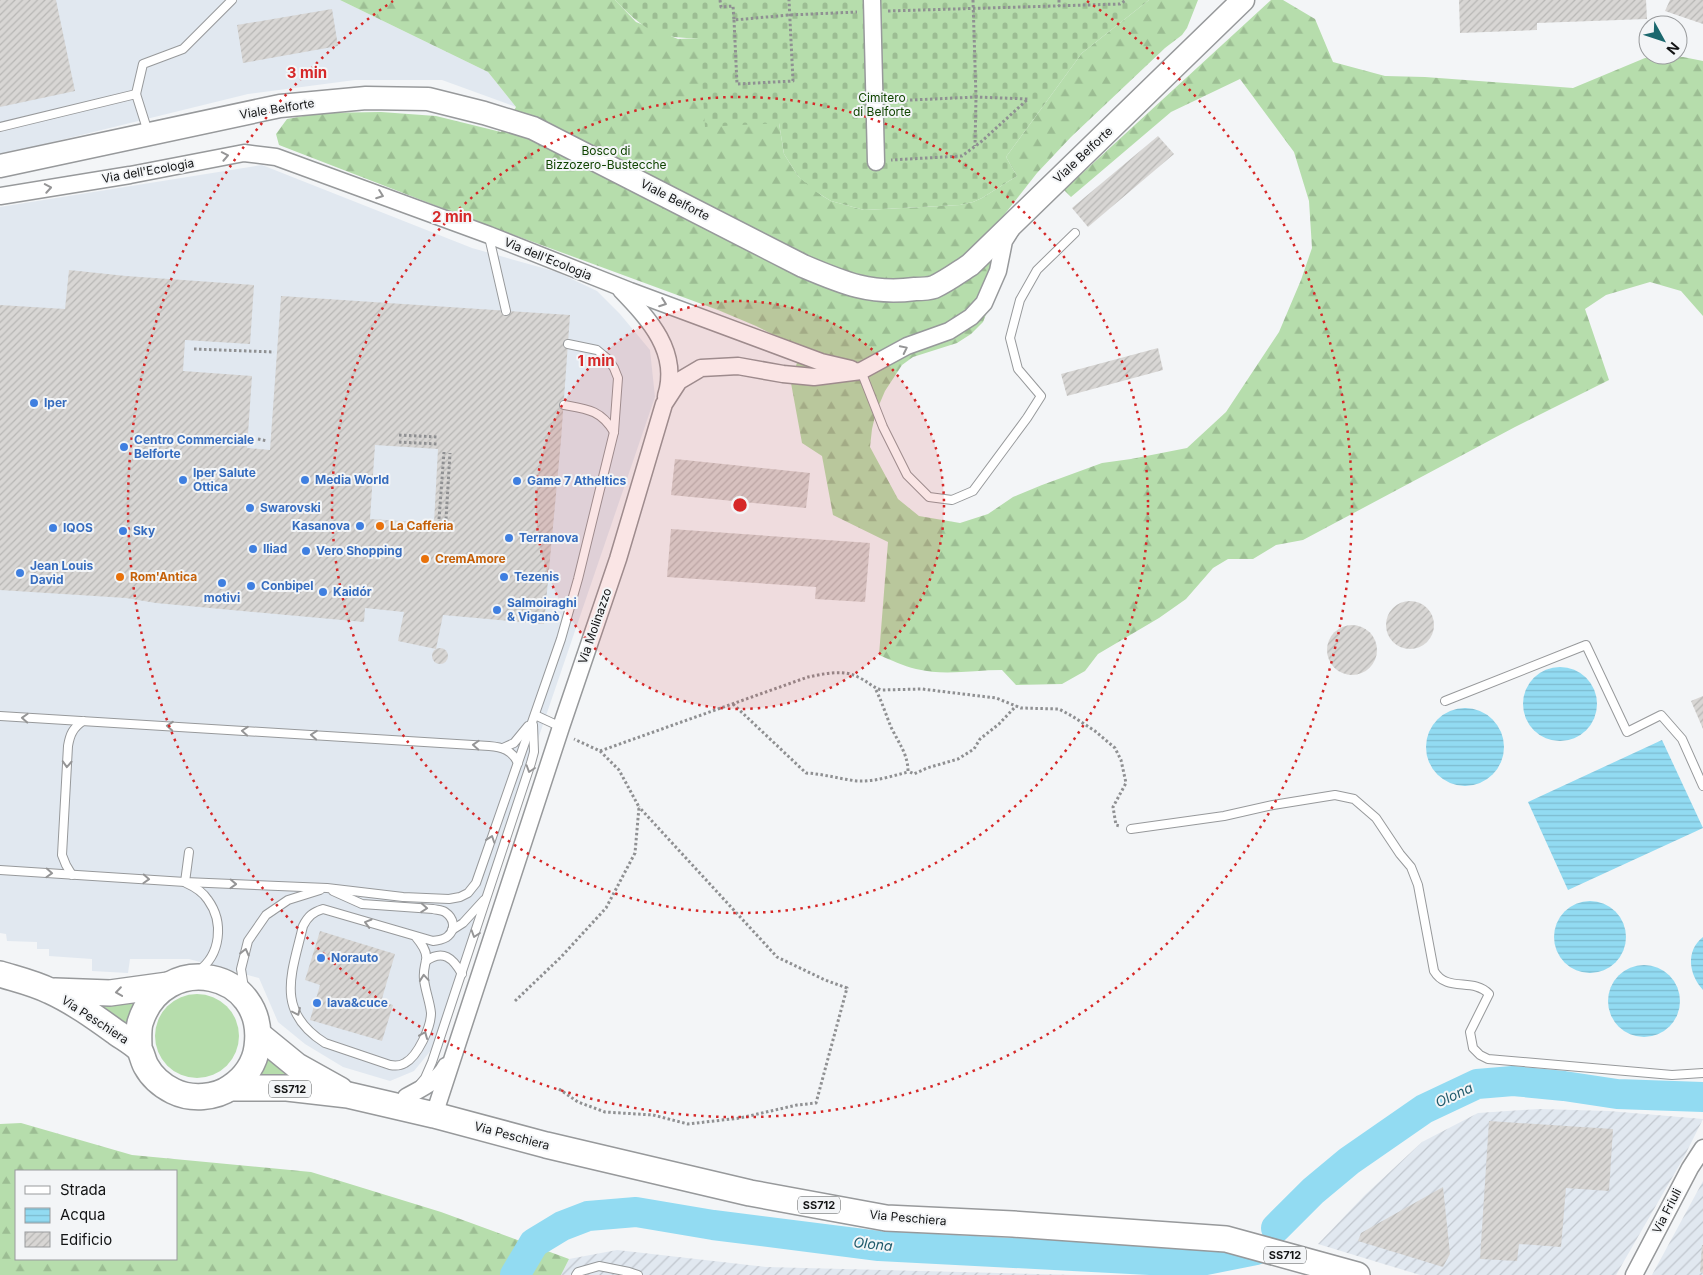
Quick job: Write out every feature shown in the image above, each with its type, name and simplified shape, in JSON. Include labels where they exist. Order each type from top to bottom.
[{"type":"main road","name":"Viale Belforte","points":[[0,166],[280,106],[366,98],[428,99],[533,128],[803,266],[842,282],[870,290],[894,292],[932,287],[970,265],[1243,0]]},
{"type":"main road","name":"Via Peschiera","points":[[0,974],[50,991],[94,1016],[139,1050]]},
{"type":"main road","name":"Via Peschiera","points":[[50,991],[110,994],[178,981],[210,977],[230,985],[246,1000],[256,1016],[259,1035],[256,1055],[247,1074],[231,1088],[214,1095],[194,1097],[175,1092],[159,1082],[146,1068],[139,1050],[139,1025],[149,1002],[178,981]]},
{"type":"main road","name":"Via Peschiera","points":[[259,1035],[297,1066],[348,1095]]},
{"type":"main road","name":"Via Peschiera","points":[[231,1088],[287,1088],[396,1100],[434,1115],[546,1145],[750,1193],[886,1218],[1013,1224],[1226,1239],[1357,1275]]},
{"type":"street","points":[[872,6],[876,162]]},
{"type":"street","name":"Via dell'Ecologia","points":[[0,196],[244,153],[276,157],[489,235],[617,286],[821,362],[861,371]]},
{"type":"street","points":[[861,371],[907,346],[949,331],[971,317],[984,304],[998,271],[1004,241],[1020,216]]},
{"type":"street","points":[[617,286],[636,306],[666,348],[670,370],[669,389],[664,404]]},
{"type":"street","name":"Via Molinazzo","points":[[434,1115],[618,559],[664,404],[679,381],[701,368],[738,366],[814,377],[861,371]]},
{"type":"street","name":"Via Molinazzo","points":[[396,1100],[428,1085],[444,1071],[454,1051]]},
{"type":"street","name":"Via Friuli","points":[[1634,1275],[1690,1168],[1703,1148]]},
{"type":"lane","points":[[148,134],[136,94],[143,64],[183,49],[232,0]]},
{"type":"lane","points":[[0,127],[136,94]]},
{"type":"lane","points":[[861,371],[883,426],[907,475],[929,497],[952,500],[973,491],[1041,396],[1018,368],[1010,338],[1020,300],[1037,270],[1075,233]]},
{"type":"lane","points":[[489,235],[506,311]]},
{"type":"lane","points":[[0,870],[185,882],[327,888],[403,897],[449,899],[460,897],[468,892],[476,883],[570,609],[614,432],[618,378],[614,368],[608,358],[597,350],[568,344]]},
{"type":"lane","points":[[564,405],[597,413],[609,424],[614,432]]},
{"type":"lane","points":[[1445,701],[1586,645],[1627,732],[1661,715],[1682,739],[1703,786]]},
{"type":"lane","points":[[0,716],[488,746],[503,748],[512,753],[518,763]]},
{"type":"lane","points":[[534,718],[560,731]]},
{"type":"lane","points":[[503,748],[514,743],[534,718]]},
{"type":"lane","points":[[396,1100],[414,1091],[425,1078],[432,1062],[532,763],[534,752],[534,718]]},
{"type":"lane","points":[[72,875],[62,855],[68,746],[70,734],[83,721]]},
{"type":"lane","points":[[1131,828],[1224,816],[1273,805],[1335,795],[1354,798],[1376,818],[1411,867],[1418,885],[1434,971],[1438,978],[1449,984],[1465,984],[1484,990],[1489,994],[1470,1032],[1473,1048],[1480,1055],[1488,1059],[1505,1061],[1589,1066],[1672,1075],[1703,1074]]},
{"type":"lane","points":[[185,882],[189,852]]},
{"type":"lane","points":[[178,981],[203,967],[211,957],[217,943],[219,928],[215,912],[208,899],[197,888],[185,882]]},
{"type":"lane","points":[[246,1000],[241,969],[248,940],[266,915],[288,900],[327,888],[362,904],[433,909],[445,912],[454,923],[452,930],[448,936],[433,941],[323,909],[314,912],[307,918],[303,926],[290,981],[294,1008],[302,1023],[325,1043],[390,1065],[401,1065],[410,1060],[415,1054],[430,1022],[430,1010],[423,972],[426,952],[415,936]]},
{"type":"lane","points":[[452,930],[463,923],[479,907],[490,888]]},
{"type":"lane","points":[[426,960],[433,956],[447,957],[457,965],[462,974]]},
{"type":"lane","points":[[576,1275],[578,1272],[599,1266],[638,1275]]},
{"type":"path","points":[[720,0],[721,7],[733,6],[737,84],[793,80],[789,0]]},
{"type":"path","points":[[973,0],[976,97],[975,146]]},
{"type":"path","points":[[1059,0],[1059,6]]},
{"type":"path","points":[[734,20],[872,6],[973,9],[1120,4],[1126,0]]},
{"type":"path","points":[[874,102],[976,97],[1028,99],[962,156],[876,162]]},
{"type":"path","points":[[194,350],[274,352]]},
{"type":"path","points":[[399,435],[438,437]]},
{"type":"path","points":[[258,440],[267,441]]},
{"type":"path","points":[[398,442],[437,444]]},
{"type":"path","points":[[439,519],[444,452]]},
{"type":"path","points":[[446,519],[450,453]]},
{"type":"path","points":[[600,751],[808,677],[830,673],[856,676],[875,689],[922,689],[996,698],[1021,708],[1060,709],[1095,731],[1115,748],[1121,760],[1126,783],[1114,807],[1116,825],[1131,828]]},
{"type":"path","points":[[875,689],[891,727],[902,746],[908,764],[908,772]]},
{"type":"path","points":[[733,704],[806,773],[823,774],[840,779],[860,781],[877,780],[908,772],[914,774],[958,759],[974,749],[980,739],[999,724],[1016,706]]},
{"type":"path","points":[[559,1089],[578,1102],[605,1112],[653,1115],[688,1124],[740,1118],[797,1105],[816,1104],[847,988],[825,980],[777,957],[639,807],[619,770],[600,751],[560,731]]},
{"type":"path","points":[[515,1001],[561,957],[606,908],[635,853],[639,807]]},
{"type":"shaded area","points":[[0,0],[340,0],[488,72],[516,107],[442,80],[355,80],[248,94],[0,155]]},
{"type":"shaded area","points":[[262,165],[472,248],[557,272],[597,291],[620,314],[650,350],[655,397],[432,1049],[414,1071],[390,1081],[343,1067],[305,1044],[278,1022],[259,978],[189,959],[130,959],[128,973],[92,971],[92,959],[49,956],[49,949],[37,949],[37,942],[7,941],[6,934],[0,933],[0,207]]},
{"type":"shaded area","points":[[1539,1109],[1609,1111],[1703,1119],[1684,1157],[1616,1275],[1420,1275],[1318,1244],[1365,1195],[1422,1142],[1478,1113]]},
{"type":"shaded area","points":[[1703,1181],[1703,1275],[1652,1275]]},
{"type":"shaded area","points":[[617,1250],[766,1267],[1077,1275],[561,1275],[569,1259]]},
{"type":"green space","name":"Bosco di Bizzozero-Bustecche","points":[[340,0],[615,0],[636,22],[678,39],[699,38],[779,123],[784,154],[798,176],[831,201],[864,210],[960,205],[982,198],[1017,176],[1006,157],[1082,53],[1149,0],[1198,0],[1187,28],[1182,35],[1165,48],[1071,137],[1037,173],[1004,215],[998,229],[989,307],[983,322],[971,334],[957,343],[913,357],[902,365],[885,391],[876,412],[870,447],[898,499],[919,516],[960,523],[988,514],[1013,497],[1102,463],[1187,448],[1226,412],[1279,332],[1312,248],[1309,201],[1294,152],[1240,79],[1171,112],[1071,197],[1064,190],[1271,0],[1283,0],[1315,19],[1333,62],[1385,76],[1425,77],[1573,88],[1638,61],[1638,65],[1688,65],[1688,58],[1703,61],[1703,316],[1681,291],[1650,282],[1606,295],[1585,309],[1609,380],[1515,427],[1303,540],[1276,545],[1253,559],[1228,559],[1213,568],[1186,599],[1159,618],[1098,654],[1085,671],[1062,684],[1016,685],[1002,670],[937,672],[916,669],[879,655],[888,542],[833,515],[822,456],[802,443],[791,383],[801,349],[756,326],[718,310],[460,215],[279,145],[276,134],[287,119],[321,113],[381,112],[436,116],[501,132],[516,107],[488,72]]},
{"type":"green space","name":"Cimitero di Belforte","points":[[615,0],[1149,0],[1082,53],[1006,157],[1017,176],[982,198],[960,205],[864,210],[831,201],[813,190],[798,176],[784,154],[779,123],[705,127],[699,38],[672,37],[652,30],[634,18]]},
{"type":"green space","points":[[189,994],[205,994],[221,1001],[232,1012],[239,1028],[236,1052],[227,1066],[221,1071],[205,1078],[189,1078],[173,1071],[162,1060],[155,1044],[155,1028],[162,1012],[173,1001]]},
{"type":"green space","points":[[135,1000],[127,1025],[92,1004]]},
{"type":"green space","points":[[268,1054],[305,1082],[254,1082]]},
{"type":"green space","points":[[21,1123],[132,1155],[311,1172],[441,1212],[569,1259],[561,1275],[0,1275],[0,1124]]},
{"type":"water","points":[[1553,667],[1567,667],[1581,673],[1591,683],[1597,697],[1597,711],[1591,725],[1581,735],[1567,741],[1553,741],[1539,735],[1529,725],[1523,711],[1523,697],[1529,683],[1539,673]]},
{"type":"water","points":[[1465,708],[1480,711],[1493,719],[1501,732],[1504,747],[1501,762],[1493,775],[1480,783],[1465,786],[1450,783],[1437,775],[1429,762],[1426,747],[1429,732],[1437,719],[1450,711]]},
{"type":"water","points":[[1662,740],[1703,828],[1568,890],[1528,802]]},
{"type":"water","points":[[1590,901],[1610,907],[1620,917],[1626,937],[1620,957],[1610,967],[1590,973],[1570,967],[1560,957],[1554,937],[1560,917],[1570,907]]},
{"type":"water","points":[[1703,937],[1703,990],[1692,970],[1691,956],[1693,949]]},
{"type":"water","points":[[1644,965],[1664,971],[1674,981],[1680,1001],[1674,1021],[1664,1031],[1644,1037],[1624,1031],[1614,1021],[1608,1001],[1614,981],[1624,971]]},
{"type":"building","points":[[0,0],[56,0],[75,91],[0,107]]},
{"type":"building","points":[[1459,0],[1646,0],[1647,15],[1638,15],[1638,19],[1537,23],[1537,30],[1460,33]]},
{"type":"building","points":[[1670,0],[1703,0],[1703,24],[1688,19],[1688,15],[1677,15],[1665,11]]},
{"type":"building","points":[[332,9],[338,46],[243,63],[237,25]]},
{"type":"building","points":[[1158,136],[1174,154],[1088,227],[1072,208]]},
{"type":"building","name":"Centro Commerciale Belforte","points":[[69,270],[254,285],[250,344],[185,340],[183,371],[252,376],[247,448],[270,450],[281,296],[570,315],[561,440],[544,624],[443,615],[436,649],[398,641],[404,612],[365,608],[364,622],[156,603],[126,598],[0,590],[0,305],[65,309]],"holes":[[[375,445],[438,449],[434,523],[370,519]]]},
{"type":"building","points":[[1158,348],[1163,370],[1067,396],[1061,374]]},
{"type":"building","points":[[675,459],[810,473],[806,508],[671,495]]},
{"type":"building","points":[[671,529],[870,543],[865,602],[815,599],[816,587],[667,577]]},
{"type":"building","points":[[1405,601],[1415,601],[1427,608],[1434,620],[1434,630],[1427,642],[1415,649],[1405,649],[1397,645],[1390,638],[1386,630],[1386,620],[1390,612],[1397,605]]},
{"type":"building","points":[[1347,625],[1357,625],[1370,632],[1377,645],[1377,655],[1370,668],[1357,675],[1347,675],[1338,671],[1331,664],[1327,655],[1327,645],[1331,636],[1338,629]]},
{"type":"building","points":[[437,648],[443,648],[448,653],[446,662],[437,664],[432,659],[432,653]]},
{"type":"building","points":[[1703,696],[1703,729],[1691,701]]},
{"type":"building","points":[[320,931],[395,954],[381,1002],[393,1005],[382,1041],[310,1020],[320,985],[305,980]]},
{"type":"building","points":[[1489,1121],[1613,1129],[1609,1191],[1566,1188],[1561,1247],[1519,1244],[1517,1261],[1480,1259]]},
{"type":"building","points":[[1443,1187],[1450,1254],[1443,1267],[1358,1241],[1361,1233]]},
{"type":"building","points":[[1703,1245],[1703,1273],[1700,1272]]},
{"type":"waterway","name":"Olona","points":[[1276,1228],[1313,1191],[1349,1161],[1424,1109],[1477,1084],[1513,1081],[1617,1094],[1703,1097]]},
{"type":"waterway","name":"Olona","points":[[515,1275],[534,1243],[562,1226],[588,1216],[636,1212],[713,1225],[879,1246],[1150,1260],[1186,1264],[1256,1250]]},
{"type":"place","name":"Iper","points":[[34,403]]},
{"type":"place","name":"Centro Commerciale Belforte","points":[[124,447]]},
{"type":"place","name":"Iper Salute Ottica","points":[[183,480]]},
{"type":"place","name":"Media World","points":[[305,480]]},
{"type":"place","name":"Game 7 Atheltics","points":[[517,481]]},
{"type":"place","name":"Swarovski","points":[[250,508]]},
{"type":"place","name":"Kasanova","points":[[360,526]]},
{"type":"place","name":"La Cafferia","points":[[380,526]]},
{"type":"place","name":"IQOS","points":[[53,528]]},
{"type":"place","name":"Sky","points":[[123,531]]},
{"type":"place","name":"Terranova","points":[[509,538]]},
{"type":"place","name":"Iliad","points":[[253,549]]},
{"type":"place","name":"Vero Shopping","points":[[306,551]]},
{"type":"place","name":"CremAmore","points":[[425,559]]},
{"type":"place","name":"Jean Louis David","points":[[20,573]]},
{"type":"place","name":"Rom'Antica","points":[[120,577]]},
{"type":"place","name":"Tezenis","points":[[504,577]]},
{"type":"place","name":"motivi","points":[[222,583]]},
{"type":"place","name":"Conbipel","points":[[251,586]]},
{"type":"place","name":"Kaidór","points":[[323,592]]},
{"type":"place","name":"Salmoiraghi & Viganò","points":[[497,610]]},
{"type":"place","name":"Norauto","points":[[321,958]]},
{"type":"place","name":"lava&cuce","points":[[317,1003]]}]
